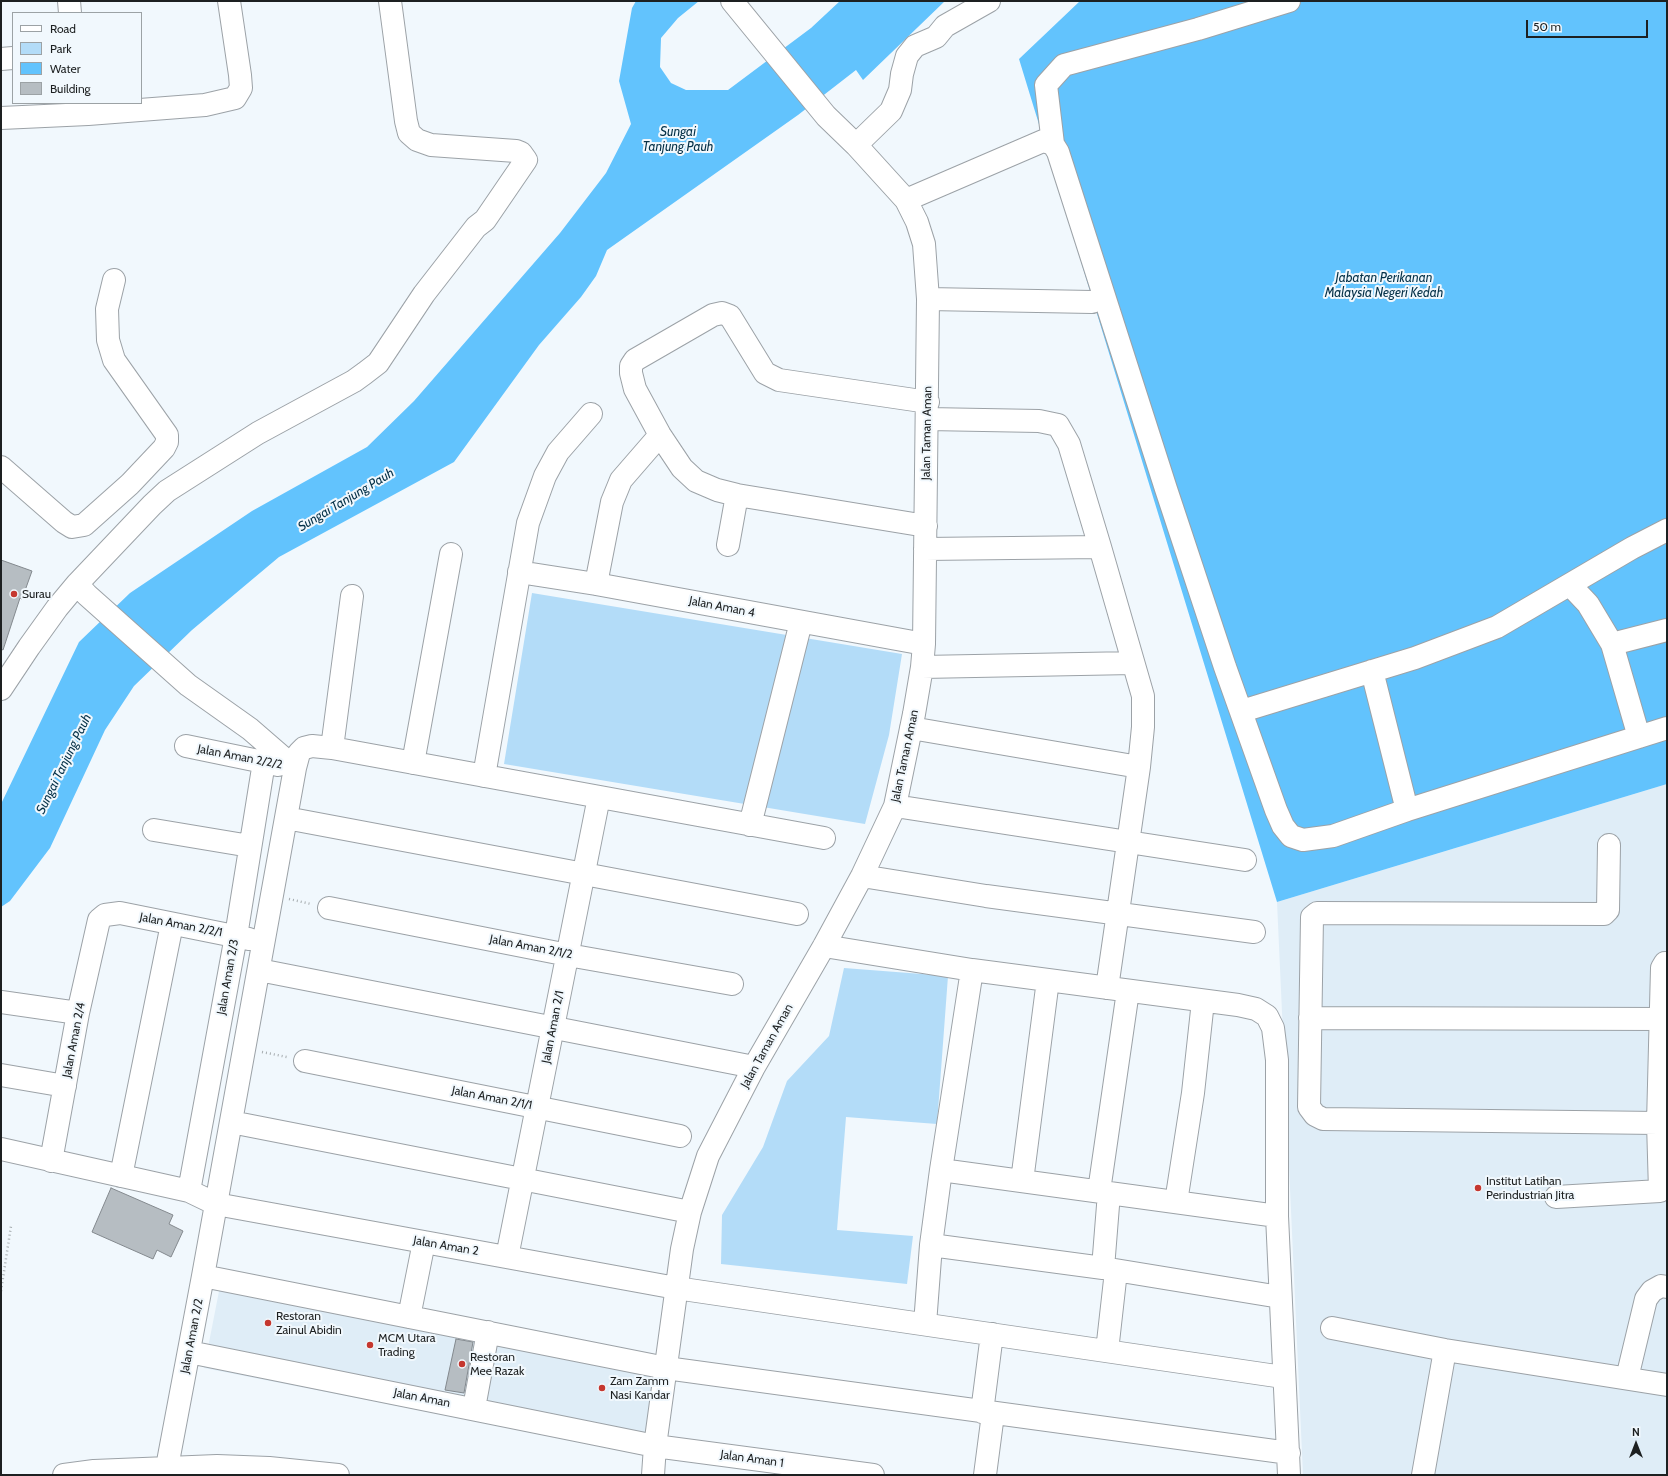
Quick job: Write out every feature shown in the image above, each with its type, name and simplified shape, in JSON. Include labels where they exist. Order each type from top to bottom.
[{"type":"street","points":[[69,1],[70,12]]},
{"type":"street","points":[[1,118],[79,109],[205,105],[235,98],[241,88],[236,40],[229,1]]},
{"type":"street","points":[[3,679],[43,627],[82,589],[152,505],[167,491],[258,433],[360,377],[378,363],[424,294],[476,228],[485,220],[526,160],[521,153],[516,151],[431,145],[417,140],[409,133],[406,122],[390,1]]},
{"type":"street","name":"Jalan Taman Aman","points":[[653,1475],[676,1288],[690,1212],[708,1156],[754,1067],[824,946],[862,876],[896,806],[922,667],[924,644],[928,411],[928,299],[924,244],[917,222],[906,200],[856,145],[826,116],[732,1]]},
{"type":"street","points":[[856,145],[891,111],[900,90],[902,74],[907,56],[915,46],[936,37],[945,26],[989,1]]},
{"type":"street","points":[[1289,1],[1198,29],[1064,65],[1046,85],[1053,144],[1058,152],[1225,667],[1283,826],[1291,836],[1303,840],[1334,836],[1407,810],[1667,728]]},
{"type":"street","points":[[1,59],[12,58]]},
{"type":"street","points":[[906,200],[1043,141],[1053,144]]},
{"type":"street","points":[[1,467],[64,522],[72,526],[84,525],[130,484],[164,448],[167,442],[167,435],[114,360],[108,340],[107,309],[114,280]]},
{"type":"street","points":[[928,299],[1092,302]]},
{"type":"street","points":[[926,526],[738,495],[717,490],[696,481],[682,468],[660,435],[636,389],[631,373],[631,366],[635,360],[713,314],[722,313],[730,316],[764,373],[779,380],[928,411],[1039,421],[1058,425],[1069,444],[1143,696],[1143,727],[1139,767],[1118,914],[1117,989],[1104,1192],[1109,1269],[1107,1351]]},
{"type":"street","points":[[484,776],[528,523],[544,476],[558,452],[591,414]]},
{"type":"street","points":[[596,584],[612,502],[621,480],[660,435]]},
{"type":"street","points":[[728,545],[738,495]]},
{"type":"street","points":[[1242,711],[1415,658],[1497,627],[1632,548],[1667,530]]},
{"type":"street","points":[[926,549],[1100,546]]},
{"type":"street","points":[[412,763],[451,554]]},
{"type":"street","name":"Jalan Aman 4","points":[[519,572],[596,584],[924,644]]},
{"type":"street","points":[[1570,585],[1588,604],[1612,644],[1639,737]]},
{"type":"street","points":[[82,589],[188,685],[250,729],[295,768]]},
{"type":"street","points":[[352,596],[332,748],[824,838]]},
{"type":"street","points":[[750,825],[801,622]]},
{"type":"street","points":[[1612,644],[1667,630]]},
{"type":"street","points":[[922,667],[1133,663]]},
{"type":"street","points":[[1372,671],[1407,810]]},
{"type":"street","points":[[911,728],[1139,767]]},
{"type":"street","name":"Jalan Aman 2/2/2","points":[[186,746],[295,768]]},
{"type":"street","name":"Jalan Aman 2/2","points":[[167,1467],[245,1048],[295,768],[299,753],[304,748],[312,746],[332,748]]},
{"type":"street","name":"Jalan Aman 2/3","points":[[189,1191],[236,936],[264,762]]},
{"type":"street","name":"Jalan Aman 2/1","points":[[507,1257],[599,797]]},
{"type":"street","points":[[896,806],[1245,860]]},
{"type":"street","points":[[286,818],[797,914]]},
{"type":"street","points":[[154,830],[250,846]]},
{"type":"street","points":[[1609,845],[1608,910],[1604,914],[1317,913],[1312,917],[1309,1107],[1315,1115],[1323,1119],[1658,1123]]},
{"type":"street","points":[[862,876],[986,896],[1254,932]]},
{"type":"street","name":"Jalan Aman 2/1/2","points":[[330,908],[732,984]]},
{"type":"street","name":"Jalan Aman 2/2/1","points":[[99,920],[105,915],[120,913],[264,942]]},
{"type":"street","name":"Jalan Aman 2/4","points":[[50,1161],[78,1014],[99,920]]},
{"type":"street","points":[[121,1176],[172,924]]},
{"type":"street","points":[[824,946],[972,970],[1256,1009],[1267,1016],[1273,1028],[1278,1060],[1278,1216],[1280,1297],[1289,1475]]},
{"type":"street","points":[[1556,1196],[1663,1190],[1658,1123],[1662,1019],[1662,968],[1665,963],[1667,963]]},
{"type":"street","points":[[259,970],[754,1067]]},
{"type":"street","points":[[925,1324],[931,1245],[972,970]]},
{"type":"street","points":[[1022,1181],[1048,980]]},
{"type":"street","points":[[1176,1202],[1193,1093],[1203,1001]]},
{"type":"street","points":[[1,1002],[78,1014]]},
{"type":"street","points":[[1310,1018],[1662,1019]]},
{"type":"street","name":"Jalan Aman 2/1/1","points":[[305,1061],[680,1136]]},
{"type":"street","points":[[1,1075],[65,1086]]},
{"type":"street","points":[[231,1122],[523,1178],[690,1212]]},
{"type":"street","name":"Jalan Aman 2","points":[[1,1149],[189,1191],[216,1204],[676,1288],[1283,1377]]},
{"type":"street","points":[[941,1170],[1278,1216]]},
{"type":"street","points":[[409,1317],[424,1242]]},
{"type":"street","points":[[931,1245],[1109,1269],[1280,1297]]},
{"type":"street","points":[[203,1276],[666,1368],[1289,1453]]},
{"type":"street","points":[[1626,1378],[1646,1299],[1652,1291],[1661,1286],[1667,1287]]},
{"type":"street","points":[[1332,1328],[1445,1350],[1667,1384]]},
{"type":"street","points":[[474,1408],[488,1332]]},
{"type":"street","points":[[985,1475],[992,1334]]},
{"type":"street","points":[[1423,1475],[1445,1350]]},
{"type":"street","name":"Jalan Aman","points":[[189,1352],[474,1408],[656,1446]]},
{"type":"street","name":"Jalan Aman 1","points":[[656,1446],[873,1475]]},
{"type":"street","points":[[64,1475],[94,1471],[217,1466],[269,1468],[338,1475]]},
{"type":"path","points":[[272,896],[330,908]]},
{"type":"path","points":[[245,1048],[305,1061]]},
{"type":"path","points":[[1,1291],[11,1226]]},
{"type":"shaded area","name":"Institut Latihan Perindustrian Jitra","points":[[1667,784],[1667,1475],[1303,1475],[1277,902]]},
{"type":"shaded area","points":[[221,1281],[665,1369],[647,1455],[204,1368]]},
{"type":"green space","points":[[532,593],[902,654],[889,735],[865,824],[504,764]]},
{"type":"green space","points":[[844,968],[948,976],[937,1124],[846,1117],[837,1230],[913,1236],[907,1284],[721,1264],[722,1215],[763,1147],[787,1081],[829,1036]]},
{"type":"water","name":"Sungai Tanjung Pauh","points":[[636,1],[699,1],[678,18],[661,38],[660,67],[671,83],[686,90],[728,90],[811,28],[840,1],[945,1],[863,80],[856,70],[798,115],[607,250],[596,276],[581,297],[539,345],[454,462],[279,557],[192,630],[134,686],[105,730],[50,848],[10,901],[1,907],[1,804],[79,642],[130,593],[252,511],[367,447],[414,401],[560,233],[606,173],[631,124],[619,81],[632,8]]},
{"type":"water","name":"Jabatan Perikanan Malaysia Negeri Kedah","points":[[1080,1],[1667,1],[1667,784],[1277,902],[1019,59]]},
{"type":"building","name":"Surau","points":[[1,560],[32,571],[22,599],[20,598],[3,650],[1,649]]},
{"type":"building","points":[[111,1188],[173,1215],[169,1224],[183,1231],[171,1257],[157,1250],[153,1259],[92,1232]]},
{"type":"building","name":"Restoran Mee Razak","points":[[456,1339],[473,1342],[464,1393],[445,1390]]},
{"type":"place","name":"Surau","points":[[14,594]]},
{"type":"place","name":"Institut Latihan Perindustrian Jitra","points":[[1478,1188]]},
{"type":"place","name":"Restoran Zainul Abidin","points":[[268,1323]]},
{"type":"place","name":"MCM Utara Trading","points":[[370,1345]]},
{"type":"place","name":"Restoran Mee Razak","points":[[462,1364]]},
{"type":"place","name":"Zam Zamm Nasi Kandar","points":[[602,1388]]}]
